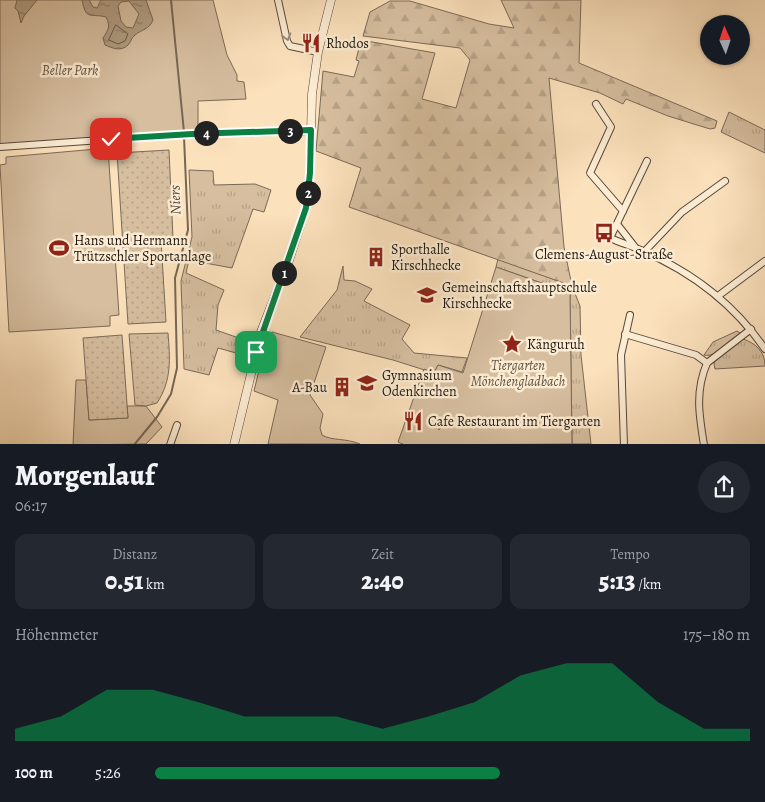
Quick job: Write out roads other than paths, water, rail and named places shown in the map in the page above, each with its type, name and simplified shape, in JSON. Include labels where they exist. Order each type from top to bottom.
[{"type":"street","points":[[278,0],[287,41],[290,46],[318,52]]},
{"type":"street","points":[[234,444],[261,332],[289,260],[306,208],[318,52],[332,0]]},
{"type":"street","points":[[596,104],[611,127],[590,173],[623,211]]},
{"type":"street","points":[[0,147],[177,134],[311,130]]},
{"type":"street","points":[[647,161],[610,238],[636,248],[700,282],[730,306],[751,329],[765,349]]},
{"type":"street","points":[[644,252],[682,212],[725,181]]},
{"type":"street","points":[[617,224],[636,248]]},
{"type":"street","points":[[718,296],[765,262]]},
{"type":"street","points":[[624,444],[621,368],[625,334],[630,315]]},
{"type":"street","points":[[704,444],[698,389],[707,363],[751,329]]},
{"type":"street","points":[[625,334],[696,355],[707,363]]},
{"type":"street","points":[[170,444],[177,425]]},
{"type":"water","points":[[17,0],[37,0],[24,16],[21,23],[18,11],[15,8]]},
{"type":"water","points":[[82,0],[89,0],[93,7],[97,8],[101,0],[146,0],[153,20],[147,28],[134,36],[128,45],[116,49],[105,45],[103,38],[109,26],[106,17],[87,14]],"holes":[[[129,1],[139,14],[133,28],[126,27],[121,21],[118,6],[121,2]]]},
{"type":"waterway","name":"Niers","points":[[171,0],[184,132]]},
{"type":"waterway","name":"Niers","points":[[135,444],[157,417],[171,394],[177,368],[175,278],[188,230],[184,137]]},
{"type":"waterway","points":[[439,429],[446,415]]},
{"type":"place","name":"Rhodos","points":[[311,43]]},
{"type":"place","name":"Clemens-August-Straße","points":[[604,233]]},
{"type":"place","name":"Hans und Hermann Trützschler Sportanlage","points":[[59,248]]},
{"type":"place","name":"Sporthalle Kirschhecke","points":[[376,257]]},
{"type":"place","name":"Gemeinschaftshauptschule Kirschhecke","points":[[427,295]]},
{"type":"place","name":"Känguruh","points":[[512,344]]},
{"type":"place","name":"Gymnasium Odenkirchen","points":[[367,383]]},
{"type":"place","name":"A-Bau","points":[[342,387]]},
{"type":"place","name":"Cafe Restaurant im Tiergarten","points":[[413,421]]},
{"type":"park label","name":"Beller Park","points":[[70,70]]},
{"type":"park label","name":"Tiergarten Mönchengladbach","points":[[518,374]]}]
